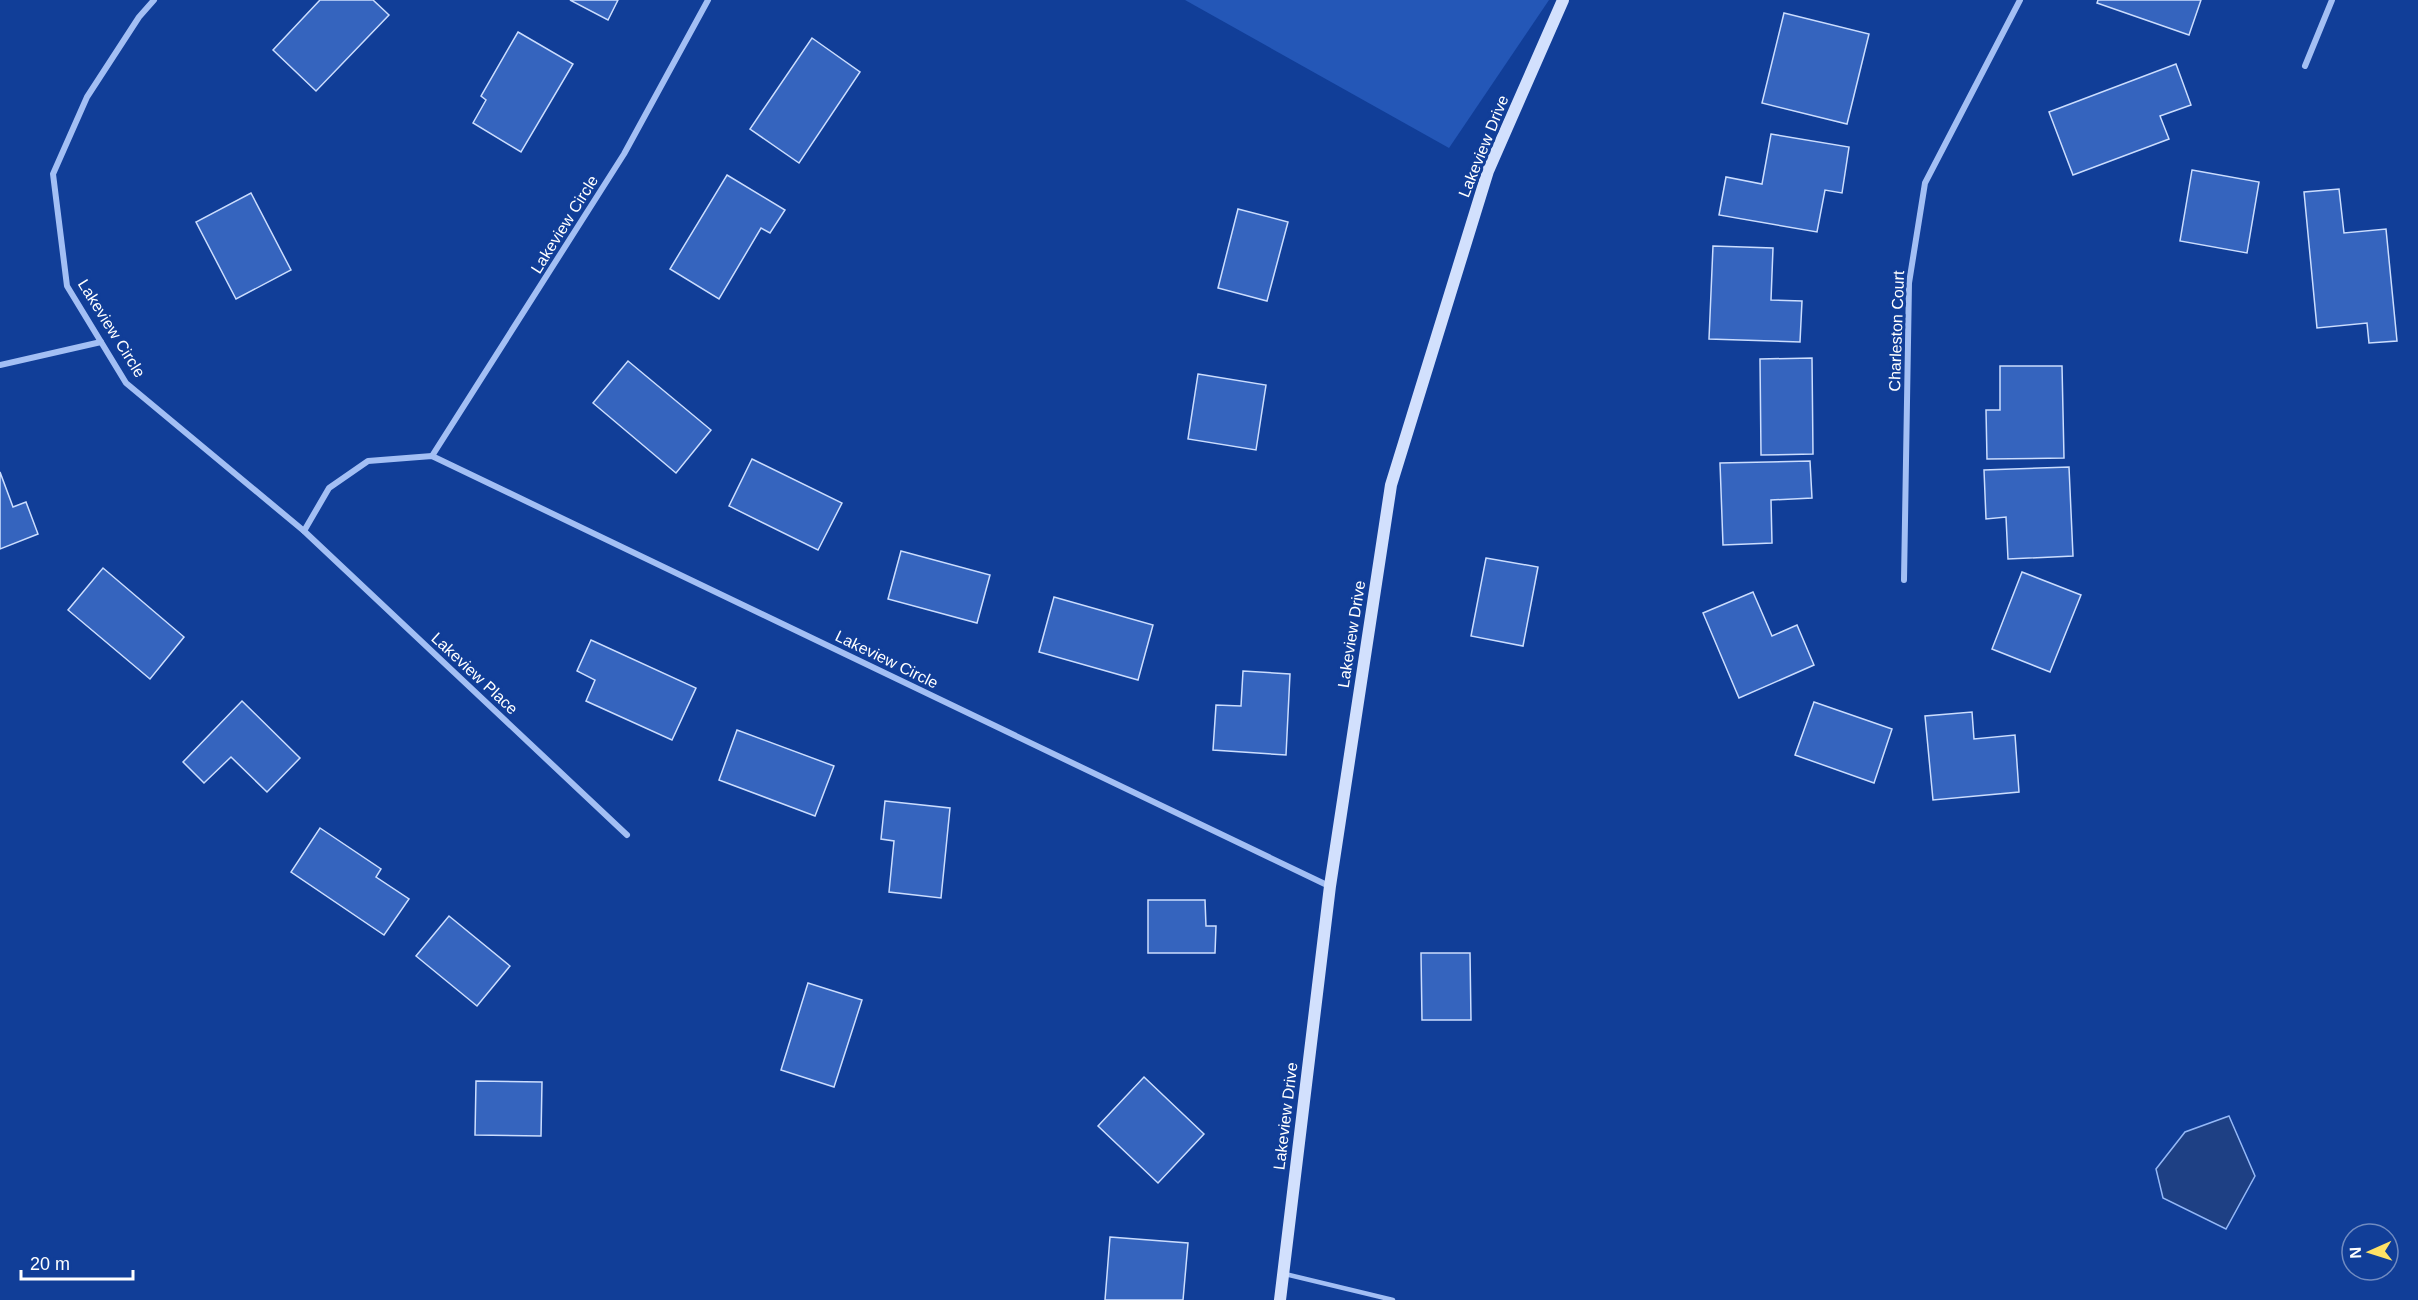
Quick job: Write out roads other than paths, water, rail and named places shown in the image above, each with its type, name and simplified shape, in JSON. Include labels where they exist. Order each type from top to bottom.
[{"type":"street","name":"Lakeview Circle","points":[[154,0],[139,17],[87,97],[53,174],[67,286],[126,383],[304,531]]},
{"type":"street","name":"Lakeview Circle","points":[[708,0],[624,154],[432,456],[1330,886]]},
{"type":"street","name":"Lakeview Drive","points":[[1280,1300],[1330,886],[1391,485],[1488,171],[1563,0]]},
{"type":"street","name":"Charleston Court","points":[[1904,580],[1909,283],[1925,183],[2020,0]]},
{"type":"street","points":[[2305,66],[2332,0]]},
{"type":"street","points":[[0,365],[101,342]]},
{"type":"street","points":[[304,531],[329,488],[368,461],[432,456]]},
{"type":"street","name":"Lakeview Place","points":[[304,531],[627,834]]},
{"type":"lane","points":[[1283,1273],[1393,1300]]}]
